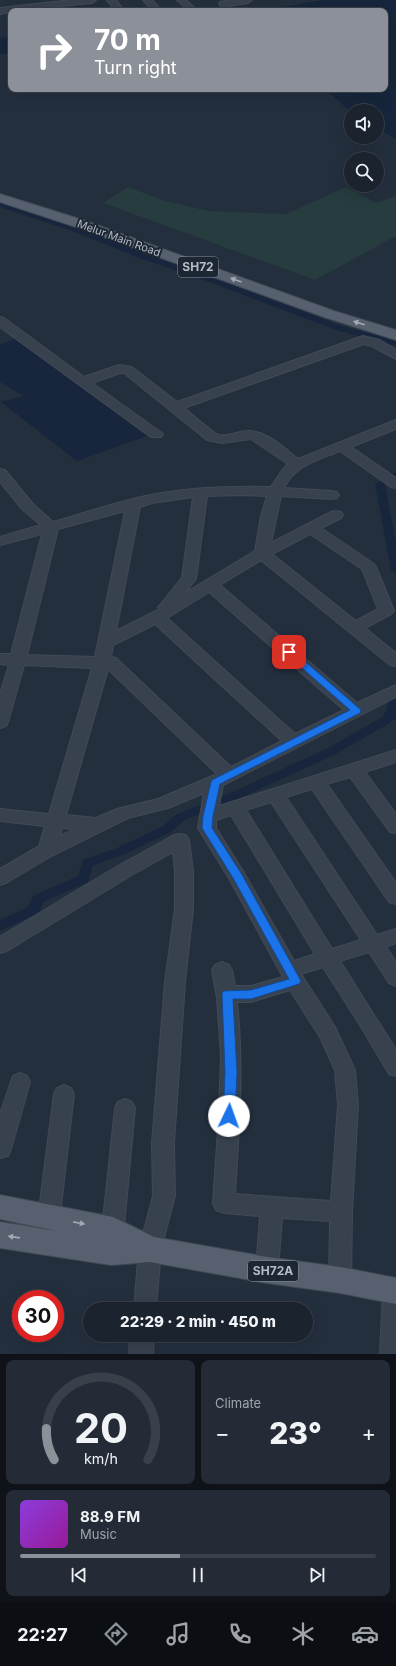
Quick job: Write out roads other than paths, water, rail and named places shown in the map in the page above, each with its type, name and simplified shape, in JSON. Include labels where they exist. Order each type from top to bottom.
[{"type":"main road","name":"Melur Main Road","points":[[0,188],[396,324]]},
{"type":"main road","name":"Melur Main Road","points":[[0,198],[81,224],[329,314],[396,335]]},
{"type":"main road","name":"SH72A","points":[[0,1208],[48,1229],[150,1250],[267,1270],[340,1280],[395,1291]]},
{"type":"main road","name":"SH72A","points":[[0,1235],[48,1229]]},
{"type":"street","points":[[24,8],[92,0]]},
{"type":"street","points":[[111,0],[118,8]]},
{"type":"street","points":[[147,0],[155,8]]},
{"type":"street","points":[[181,0],[190,8]]},
{"type":"street","points":[[221,2],[248,0]]},
{"type":"street","points":[[79,1],[86,8]]},
{"type":"street","points":[[0,321],[156,434]]},
{"type":"street","points":[[175,407],[363,340],[376,342],[396,355]]},
{"type":"street","points":[[83,382],[119,369],[128,370],[212,437],[219,440],[245,435],[256,436],[297,464]]},
{"type":"street","points":[[262,553],[274,492],[289,469],[297,464],[396,424]]},
{"type":"street","points":[[341,446],[390,480]]},
{"type":"street","points":[[0,473],[26,506],[51,527]]},
{"type":"street","points":[[157,617],[189,579],[201,492]]},
{"type":"street","points":[[0,541],[133,504],[177,494],[201,492],[274,492],[332,495]]},
{"type":"street","points":[[47,850],[57,821],[102,662],[133,504]]},
{"type":"street","points":[[106,643],[157,617],[262,553],[336,515]]},
{"type":"street","points":[[0,722],[18,660],[51,527]]},
{"type":"street","points":[[311,528],[369,567],[386,611],[354,628]]},
{"type":"street","points":[[262,553],[396,662]]},
{"type":"street","points":[[210,585],[356,710]]},
{"type":"street","points":[[157,617],[294,743]]},
{"type":"street","points":[[0,659],[75,663],[110,662],[222,779]]},
{"type":"street","points":[[0,878],[47,850],[123,813],[162,804],[222,779],[396,690]]},
{"type":"street","points":[[210,808],[235,807],[394,759]]},
{"type":"street","points":[[354,770],[396,827]]},
{"type":"street","points":[[222,779],[210,808],[207,828],[237,876],[293,976],[328,1033],[345,1070],[348,1105],[341,1212],[340,1280]]},
{"type":"street","points":[[316,782],[396,897]]},
{"type":"street","points":[[275,795],[396,978]]},
{"type":"street","points":[[235,807],[396,1068]]},
{"type":"street","points":[[0,815],[99,825]]},
{"type":"street","points":[[0,946],[92,890],[180,840],[184,871],[184,910],[175,982],[163,1142],[164,1196],[150,1250],[146,1302]]},
{"type":"street","points":[[227,994],[251,994],[328,959],[396,936]]},
{"type":"street","points":[[222,970],[227,994],[231,1073],[224,1203],[341,1212]]},
{"type":"street","points":[[0,1148],[20,1082]]},
{"type":"street","points":[[48,1229],[64,1094]]},
{"type":"street","points":[[112,1241],[124,1108]]},
{"type":"street","points":[[267,1270],[272,1207]]},
{"type":"street","points":[[392,1354],[395,1291]]},
{"type":"street","points":[[141,1354],[142,1342]]},
{"type":"water","points":[[323,0],[396,0],[396,139],[384,132],[384,104],[344,104],[344,106],[328,92],[388,92],[388,8],[278,8]]},
{"type":"water","points":[[8,37],[8,54],[0,54],[0,38]]},
{"type":"water","points":[[15,338],[147,436],[77,461],[1,402],[23,396],[0,382],[0,345]]},
{"type":"waterway","points":[[0,205],[81,231],[142,256],[196,274],[339,328],[396,343]]},
{"type":"waterway","points":[[396,475],[380,484],[396,570]]},
{"type":"waterway","points":[[392,712],[393,701],[396,699]]},
{"type":"waterway","points":[[0,926],[34,910],[37,899],[84,879],[87,863],[121,851],[167,829],[181,817],[232,797],[330,752],[386,720],[392,712]]},
{"type":"waterway","points":[[392,712],[396,716]]}]
